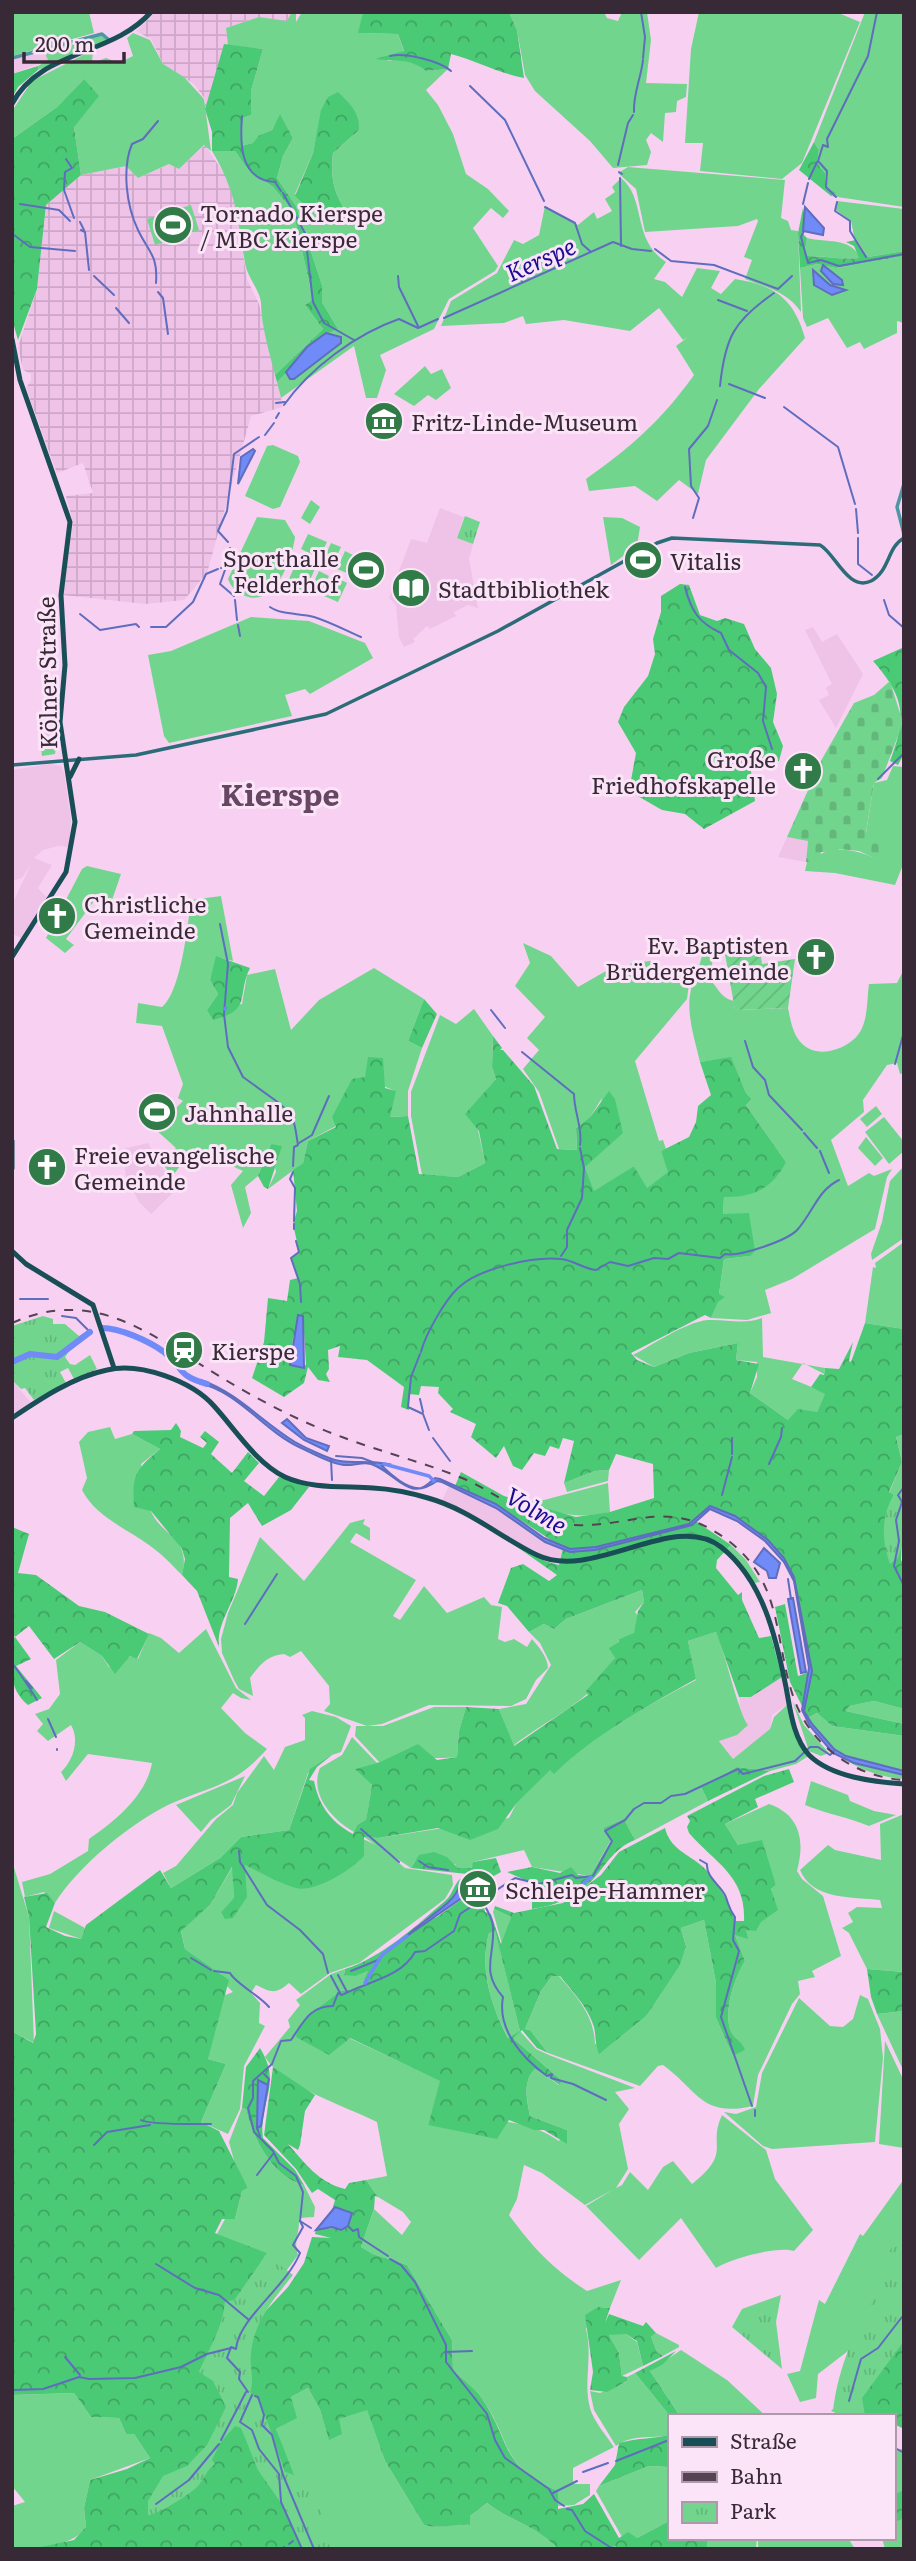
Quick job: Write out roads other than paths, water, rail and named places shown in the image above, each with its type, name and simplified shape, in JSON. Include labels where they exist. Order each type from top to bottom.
[{"type":"main road","points":[[12,104],[20,90],[36,74],[132,31],[151,12]]},
{"type":"main road","name":"Kölner Straße","points":[[12,339],[20,380],[70,522],[61,594],[65,665],[60,722],[75,822],[69,866],[12,957]]},
{"type":"main road","points":[[12,765],[136,755],[326,714],[498,631],[670,538],[708,537],[820,545],[848,576],[864,582],[872,580],[881,571],[889,561],[894,546],[904,536]]},
{"type":"main road","points":[[69,780],[79,759]]},
{"type":"main road","points":[[12,1141],[12,1168]]},
{"type":"main road","points":[[12,1251],[26,1264],[88,1299],[103,1329],[114,1368]]},
{"type":"main road","points":[[12,1418],[65,1386],[114,1368],[158,1374],[197,1391],[211,1402],[260,1458],[285,1477],[311,1484],[376,1488],[430,1498],[461,1511],[545,1558],[565,1560],[606,1555],[679,1536],[699,1536],[715,1543],[744,1573],[764,1609],[779,1654],[789,1703],[806,1751],[818,1761],[856,1777],[904,1784]]},
{"type":"street","points":[[14,57],[102,34],[110,42]]},
{"type":"street","points":[[904,484],[897,507],[904,536]]},
{"type":"water","points":[[805,207],[824,228],[823,235],[803,231]]},
{"type":"water","points":[[823,265],[842,280],[843,285],[833,284],[821,271]]},
{"type":"water","points":[[813,270],[830,285],[846,290],[832,295],[814,285]]},
{"type":"water","points":[[326,333],[341,337],[341,343],[294,379],[290,379],[286,372],[307,347]]},
{"type":"water","points":[[253,449],[255,451],[238,484],[241,457]]},
{"type":"water","points":[[298,1315],[303,1316],[304,1368],[290,1365]]},
{"type":"water","points":[[201,1380],[227,1392],[283,1434],[317,1453],[340,1461],[388,1464],[382,1466],[411,1487],[421,1488],[435,1478],[440,1479],[496,1504],[544,1538],[570,1549],[596,1547],[689,1524],[710,1506],[735,1516],[768,1540],[784,1558],[794,1577],[812,1671],[804,1711],[812,1724],[834,1749],[846,1756],[904,1771],[904,1775],[854,1763],[833,1753],[810,1726],[802,1710],[809,1668],[794,1581],[784,1562],[765,1541],[737,1521],[710,1509],[692,1525],[595,1550],[570,1552],[545,1542],[496,1508],[442,1482],[437,1481],[419,1489],[412,1488],[405,1485],[372,1464],[344,1465],[322,1458],[286,1440],[226,1394],[199,1383]]},
{"type":"water","points":[[287,1419],[306,1438],[329,1446],[327,1451],[304,1440],[282,1423]]},
{"type":"water","points":[[764,1548],[780,1563],[776,1578],[769,1578],[767,1571],[754,1562]]},
{"type":"water","points":[[793,1598],[806,1672],[801,1673],[788,1599]]},
{"type":"water","points":[[467,1881],[470,1883],[469,1893],[407,1936],[445,1905],[459,1885]]},
{"type":"water","points":[[258,2080],[268,2085],[261,2126],[257,2128]]},
{"type":"water","points":[[335,2207],[352,2213],[348,2226],[341,2230],[332,2227],[316,2230]]},
{"type":"waterway","points":[[641,12],[645,37],[643,58]]},
{"type":"waterway","points":[[836,197],[826,187],[827,171],[818,161],[823,145],[828,147],[827,139],[868,56],[877,12]]},
{"type":"waterway","points":[[390,56],[422,58],[451,71]]},
{"type":"waterway","points":[[634,112],[643,60]]},
{"type":"waterway","points":[[470,86],[505,120],[544,201]]},
{"type":"waterway","points":[[618,165],[628,123],[633,115]]},
{"type":"waterway","points":[[242,116],[242,148],[248,167],[263,180],[275,182],[281,191]]},
{"type":"waterway","points":[[156,283],[154,260],[134,220],[126,175],[132,144],[143,139],[158,121]]},
{"type":"waterway","points":[[66,159],[72,168],[65,172],[64,190],[74,218]]},
{"type":"waterway","points":[[809,179],[817,162]]},
{"type":"waterway","points":[[620,178],[621,246]]},
{"type":"waterway","points":[[803,204],[808,183]]},
{"type":"waterway","points":[[283,193],[305,233],[313,302],[324,323],[354,340]]},
{"type":"waterway","points":[[837,202],[835,211],[850,221],[850,231],[866,257]]},
{"type":"waterway","points":[[20,204],[59,210],[70,221]]},
{"type":"waterway","points":[[545,207],[575,223],[582,244],[591,252]]},
{"type":"waterway","points":[[80,222],[84,230]]},
{"type":"waterway","points":[[81,230],[85,232],[89,270]]},
{"type":"waterway","name":"Kerspe","points":[[804,231],[801,237],[808,263],[821,260],[839,266],[904,254]]},
{"type":"waterway","points":[[14,235],[30,247],[75,251]]},
{"type":"waterway","name":"Kerspe","points":[[444,318],[613,242],[632,249],[651,251]]},
{"type":"waterway","name":"Kerspe","points":[[655,249],[671,261],[714,265],[778,289],[792,276]]},
{"type":"waterway","points":[[515,266],[522,281]]},
{"type":"waterway","points":[[94,276],[114,295]]},
{"type":"waterway","points":[[398,276],[399,287],[418,326]]},
{"type":"waterway","points":[[158,292],[163,298],[168,334]]},
{"type":"waterway","points":[[720,386],[725,355],[734,332],[749,312],[774,293]]},
{"type":"waterway","points":[[718,300],[747,311]]},
{"type":"waterway","points":[[116,308],[129,323]]},
{"type":"waterway","name":"Kerspe","points":[[284,405],[320,365],[383,325],[399,319],[418,328],[438,319]]},
{"type":"waterway","points":[[729,384],[765,398]]},
{"type":"waterway","points":[[693,518],[699,498],[691,486],[689,449],[708,426],[717,400]]},
{"type":"waterway","points":[[276,403],[285,402]]},
{"type":"waterway","points":[[784,407],[838,447],[855,504]]},
{"type":"waterway","name":"Kerspe","points":[[276,418],[279,413]]},
{"type":"waterway","name":"Kerspe","points":[[265,435],[274,423]]},
{"type":"waterway","name":"Kerspe","points":[[228,542],[218,531],[227,511],[234,454],[259,437]]},
{"type":"waterway","points":[[856,509],[858,533]]},
{"type":"waterway","points":[[858,538],[858,564],[872,575]]},
{"type":"waterway","name":"Kerspe","points":[[221,568],[226,567],[230,548]]},
{"type":"waterway","points":[[226,567],[220,584],[234,596]]},
{"type":"waterway","name":"Kerspe","points":[[151,627],[166,627],[193,602],[206,574],[218,569]]},
{"type":"waterway","points":[[685,587],[697,615],[721,633],[729,650],[758,673],[766,687],[763,721],[772,749]]},
{"type":"waterway","points":[[235,600],[237,620]]},
{"type":"waterway","points":[[884,600],[889,615],[904,628]]},
{"type":"waterway","points":[[270,607],[314,617],[361,637]]},
{"type":"waterway","name":"Kerspe","points":[[80,614],[100,630],[136,624],[139,627]]},
{"type":"waterway","points":[[238,625],[240,636]]},
{"type":"waterway","points":[[878,779],[904,753]]},
{"type":"waterway","points":[[220,924],[228,964],[224,1014],[228,1047],[243,1077],[279,1103]]},
{"type":"waterway","points":[[491,1010],[505,1028]]},
{"type":"waterway","points":[[895,1064],[904,1032]]},
{"type":"waterway","points":[[745,1041],[753,1067],[765,1080],[769,1095],[802,1130]]},
{"type":"waterway","points":[[522,1052],[574,1094],[580,1145]]},
{"type":"waterway","points":[[299,1143],[312,1135],[329,1096]]},
{"type":"waterway","points":[[281,1105],[290,1114],[295,1128],[298,1145],[294,1147],[293,1166]]},
{"type":"waterway","points":[[804,1133],[817,1148]]},
{"type":"waterway","points":[[561,1256],[567,1247],[567,1230],[582,1198],[584,1168],[580,1148]]},
{"type":"waterway","points":[[820,1151],[829,1173]]},
{"type":"waterway","points":[[293,1172],[290,1179],[295,1188],[294,1221]]},
{"type":"waterway","points":[[421,1352],[431,1327],[458,1288],[493,1269],[536,1259],[550,1259],[565,1260],[596,1270],[610,1262],[628,1266],[654,1258],[668,1259],[679,1253],[720,1258],[725,1254],[752,1250],[775,1243],[798,1229],[826,1189],[839,1180]]},
{"type":"waterway","points":[[294,1224],[294,1229]]},
{"type":"waterway","points":[[296,1241],[299,1252],[291,1258],[300,1284],[301,1302]]},
{"type":"waterway","points":[[20,1299],[48,1299]]},
{"type":"waterway","points":[[62,1316],[76,1318],[90,1332]]},
{"type":"waterway","name":"Volme","points":[[102,1328],[126,1333],[151,1344],[171,1358],[185,1374],[207,1384]]},
{"type":"waterway","name":"Volme","points":[[12,1362],[30,1354],[57,1357],[90,1332]]},
{"type":"waterway","points":[[420,1354],[411,1377],[408,1407],[423,1414],[429,1430]]},
{"type":"waterway","points":[[420,1399],[423,1412]]},
{"type":"waterway","points":[[769,1464],[781,1437],[782,1428]]},
{"type":"waterway","points":[[433,1438],[450,1461]]},
{"type":"waterway","points":[[732,1438],[732,1454]]},
{"type":"waterway","points":[[336,1456],[362,1458],[375,1463]]},
{"type":"waterway","points":[[722,1495],[732,1457]]},
{"type":"waterway","points":[[331,1460],[332,1480]]},
{"type":"waterway","points":[[384,1464],[429,1476],[434,1481]]},
{"type":"waterway","points":[[904,1487],[898,1495],[902,1502],[896,1520],[899,1541],[894,1566],[904,1586]]},
{"type":"waterway","points":[[245,1624],[277,1574]]},
{"type":"waterway","points":[[788,1579],[791,1599]]},
{"type":"waterway","points":[[12,1663],[37,1700]]},
{"type":"waterway","points":[[26,1681],[32,1688]]},
{"type":"waterway","points":[[48,1719],[56,1737]]},
{"type":"waterway","points":[[248,2392],[239,2379],[240,2372],[227,2358],[231,2347],[236,2349],[245,2326],[294,2265],[300,2253],[293,2245],[303,2227],[300,2221],[303,2192],[296,2176],[279,2163],[273,2151],[254,2132],[248,2108],[253,2098],[253,2081],[272,2064],[281,2041],[291,2040],[313,2012],[333,2006],[338,1993],[342,1995],[401,1968],[415,1952],[425,1951],[454,1931],[460,1914],[515,1878],[539,1884],[572,1875],[576,1878],[593,1876],[612,1841],[605,1831],[625,1820],[634,1809],[644,1803],[661,1803],[671,1796],[685,1794],[738,1769],[743,1774],[795,1761],[810,1747],[818,1747],[830,1755],[834,1751]]},
{"type":"waterway","points":[[361,1829],[399,1862]]},
{"type":"waterway","points":[[239,1851],[240,1862],[267,1905],[300,1930],[323,1954],[328,1973]]},
{"type":"waterway","points":[[700,1860],[707,1864],[711,1877],[725,1895],[735,1917],[733,1940],[739,1951],[721,2017],[752,2106]]},
{"type":"waterway","points":[[419,1861],[428,1867],[448,1870]]},
{"type":"waterway","points":[[510,1899],[526,1889],[574,1891],[591,1877]]},
{"type":"waterway","points":[[467,1895],[471,1900]]},
{"type":"waterway","points":[[483,1901],[493,1924],[490,1971],[496,1988],[503,1997],[504,2020],[513,2041],[528,2060],[547,2076],[552,2074],[551,2078],[573,2084],[606,2100]]},
{"type":"waterway","points":[[365,1983],[382,1955],[407,1936]]},
{"type":"waterway","points":[[191,1958],[211,1970]]},
{"type":"waterway","points":[[351,1971],[378,1960]]},
{"type":"waterway","points":[[214,1971],[230,1973],[269,2007]]},
{"type":"waterway","points":[[338,1975],[347,1992]]},
{"type":"waterway","points":[[331,1976],[340,1993]]},
{"type":"waterway","points":[[264,2074],[269,2079],[268,2084]]},
{"type":"waterway","points":[[755,2110],[755,2116]]},
{"type":"waterway","points":[[141,2120],[211,2124]]},
{"type":"waterway","points":[[94,2145],[107,2132],[150,2125]]},
{"type":"waterway","points":[[257,2128],[260,2136]]},
{"type":"waterway","points":[[257,2175],[273,2154]]},
{"type":"waterway","points":[[300,2221],[311,2228]]},
{"type":"waterway","points":[[349,2227],[353,2231],[358,2229],[359,2237],[388,2256]]},
{"type":"waterway","points":[[390,2259],[401,2265],[415,2282],[446,2345],[446,2362],[487,2414],[495,2440],[505,2458],[549,2489],[555,2500],[564,2506]]},
{"type":"waterway","points":[[156,2264],[195,2288],[219,2295],[249,2320]]},
{"type":"waterway","points":[[849,2401],[861,2359],[878,2348],[902,2317]]},
{"type":"waterway","points":[[12,2390],[43,2389],[79,2377],[135,2378],[181,2367],[207,2354],[231,2348]]},
{"type":"waterway","points":[[445,2352],[472,2351]]},
{"type":"waterway","points":[[65,2357],[80,2375]]},
{"type":"waterway","points":[[221,2440],[246,2392]]},
{"type":"waterway","points":[[252,2395],[240,2422],[252,2430],[259,2449],[279,2474],[281,2502],[302,2549]]},
{"type":"waterway","points":[[255,2396],[258,2397],[264,2415],[262,2425],[272,2435],[283,2475],[314,2549]]},
{"type":"waterway","points":[[616,2461],[668,2440]]},
{"type":"waterway","points":[[156,2504],[189,2480],[219,2444]]},
{"type":"waterway","points":[[897,2449],[904,2453]]},
{"type":"waterway","points":[[583,2472],[608,2463]]},
{"type":"waterway","points":[[553,2493],[577,2481]]},
{"type":"waterway","points":[[567,2509],[572,2510],[585,2531],[613,2549]]},
{"type":"waterway","points":[[289,2544],[293,2541]]},
{"type":"railway","points":[[12,1323],[42,1313],[70,1310],[121,1320],[146,1331],[233,1385],[295,1417],[326,1431],[462,1478],[542,1519],[572,1525],[594,1525],[670,1517],[689,1520],[709,1528],[730,1542],[747,1558],[760,1576],[774,1613],[793,1696],[810,1729],[835,1755],[851,1765],[867,1772],[904,1780]]},
{"type":"place","name":"Tornado Kierspe / MBC Kierspe","points":[[173,225]]},
{"type":"place","name":"Fritz-Linde-Museum","points":[[384,421]]},
{"type":"place","name":"Vitalis","points":[[643,560]]},
{"type":"place","name":"Sporthalle Felderhof","points":[[366,570]]},
{"type":"place","name":"Stadtbibliothek","points":[[411,588]]},
{"type":"place","name":"Große Friedhofskapelle","points":[[803,771]]},
{"type":"place","name":"Christliche Gemeinde","points":[[57,916]]},
{"type":"place","name":"Ev. Baptisten Brüdergemeinde","points":[[816,957]]},
{"type":"place","name":"Jahnhalle","points":[[157,1112]]},
{"type":"place","name":"Freie evangelische Gemeinde","points":[[47,1167]]},
{"type":"place","name":"Kierspe","points":[[184,1350]]},
{"type":"place","name":"Schleipe-Hammer","points":[[478,1889]]},
{"type":"district","name":"Kierspe","points":[[280,793]]}]
